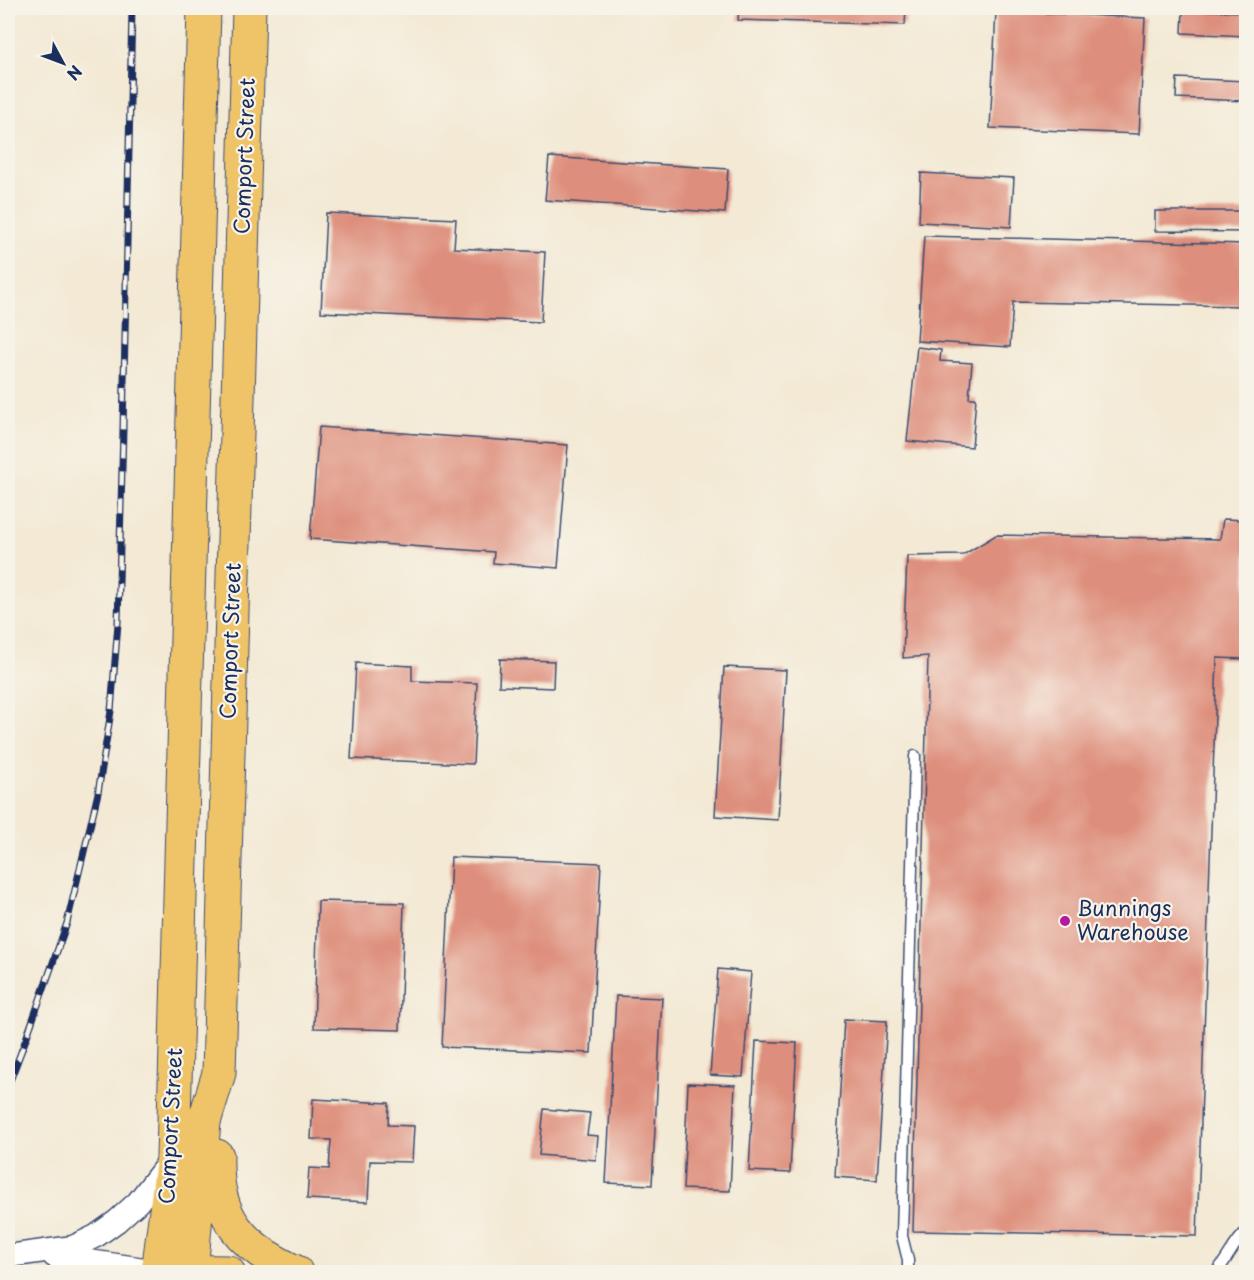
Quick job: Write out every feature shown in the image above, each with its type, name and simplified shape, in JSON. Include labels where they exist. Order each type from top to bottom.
[{"type":"highway","name":"Comport Street","points":[[158,1271],[173,1157],[204,8]]},
{"type":"highway","name":"Comport Street","points":[[191,1272],[204,1122],[219,1073],[249,8]]},
{"type":"highway","points":[[219,1073],[216,1172],[219,1196],[236,1230],[244,1238],[275,1263],[296,1272]]},
{"type":"highway","points":[[158,1271],[228,1272]]},
{"type":"street","points":[[18,1254],[73,1247],[96,1236],[138,1202],[173,1157]]},
{"type":"street","points":[[18,1254],[158,1271]]},
{"type":"lane","points":[[908,1272],[908,1260],[902,1236],[915,756]]},
{"type":"lane","points":[[1216,1272],[1246,1232]]},
{"type":"building","points":[[739,8],[906,8],[905,25],[738,20]]},
{"type":"building","points":[[1183,10],[1246,12],[1246,36],[1182,33]]},
{"type":"building","points":[[996,11],[1145,18],[1139,134],[990,128]]},
{"type":"building","points":[[1177,78],[1246,81],[1246,101],[1176,98]]},
{"type":"building","points":[[549,157],[728,169],[725,213],[545,200]]},
{"type":"building","points":[[921,173],[1014,178],[1011,227],[919,222]]},
{"type":"building","points":[[1155,211],[1246,211],[1246,232],[1155,231]]},
{"type":"building","points":[[326,213],[456,219],[454,248],[545,252],[541,322],[321,312]]},
{"type":"building","points":[[924,236],[1246,244],[1246,306],[1013,302],[1010,347],[917,341]]},
{"type":"building","points":[[917,347],[941,350],[940,361],[972,363],[969,398],[976,398],[972,447],[907,441]]},
{"type":"building","points":[[319,427],[568,445],[558,568],[493,563],[494,552],[310,539]]},
{"type":"building","name":"Bunnings Warehouse","points":[[1223,519],[1246,520],[1246,659],[1217,658],[1197,1236],[913,1231],[928,656],[903,658],[907,556],[963,555],[996,535],[1220,539]]},
{"type":"building","points":[[500,659],[554,661],[553,688],[499,686]]},
{"type":"building","points":[[356,663],[412,666],[412,681],[477,683],[473,764],[351,759]]},
{"type":"building","points":[[724,667],[786,670],[778,820],[715,816]]},
{"type":"building","points":[[451,857],[601,863],[591,1053],[442,1047]]},
{"type":"building","points":[[318,901],[404,903],[400,1030],[314,1028]]},
{"type":"building","points":[[718,969],[751,972],[743,1077],[710,1075]]},
{"type":"building","points":[[616,996],[662,998],[652,1185],[606,1183]]},
{"type":"building","points":[[844,1019],[887,1021],[877,1180],[835,1177]]},
{"type":"building","points":[[756,1041],[797,1043],[790,1173],[749,1171]]},
{"type":"building","points":[[688,1083],[735,1085],[730,1191],[683,1189]]},
{"type":"building","points":[[313,1099],[389,1103],[388,1125],[414,1126],[412,1162],[370,1161],[368,1202],[307,1199],[309,1168],[329,1169],[331,1140],[311,1139]]},
{"type":"building","points":[[544,1109],[590,1113],[587,1135],[598,1136],[596,1160],[539,1155]]},
{"type":"railway","points":[[8,1086],[67,923],[98,793],[111,711],[118,623],[132,8]]},
{"type":"place","name":"Bunnings Warehouse","points":[[1065,921]]}]
